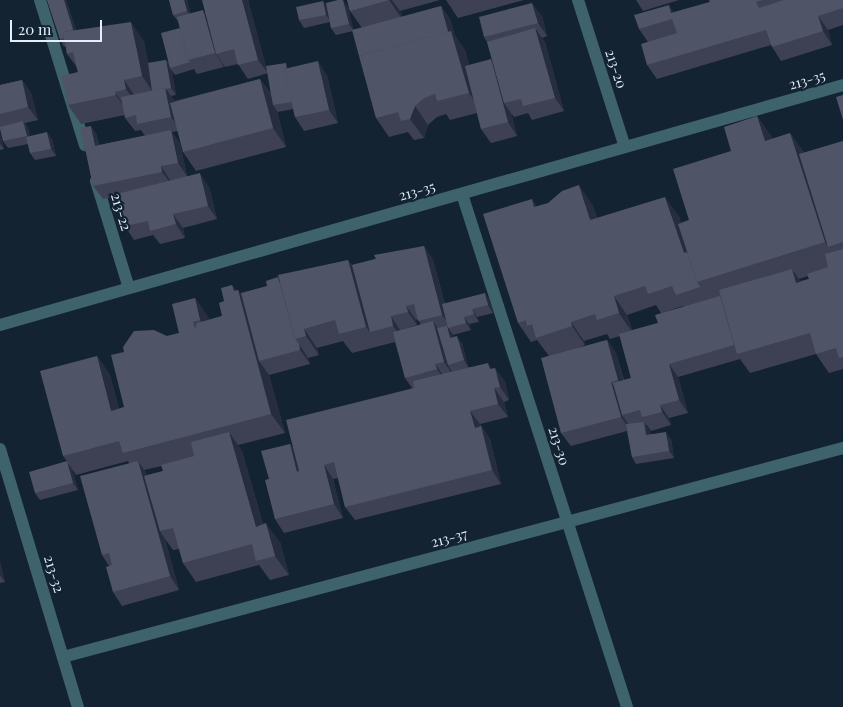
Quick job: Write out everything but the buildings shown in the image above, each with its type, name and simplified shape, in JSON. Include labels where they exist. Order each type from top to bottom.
[{"type":"street","name":"213-22","points":[[40,0],[128,288]]},
{"type":"street","name":"213-20","points":[[578,0],[625,147]]},
{"type":"street","name":"213-35","points":[[0,324],[843,85]]},
{"type":"street","name":"213-30","points":[[462,194],[626,707]]},
{"type":"street","name":"213-37","points":[[63,658],[843,448]]},
{"type":"street","name":"213-32","points":[[0,449],[78,707]]}]
